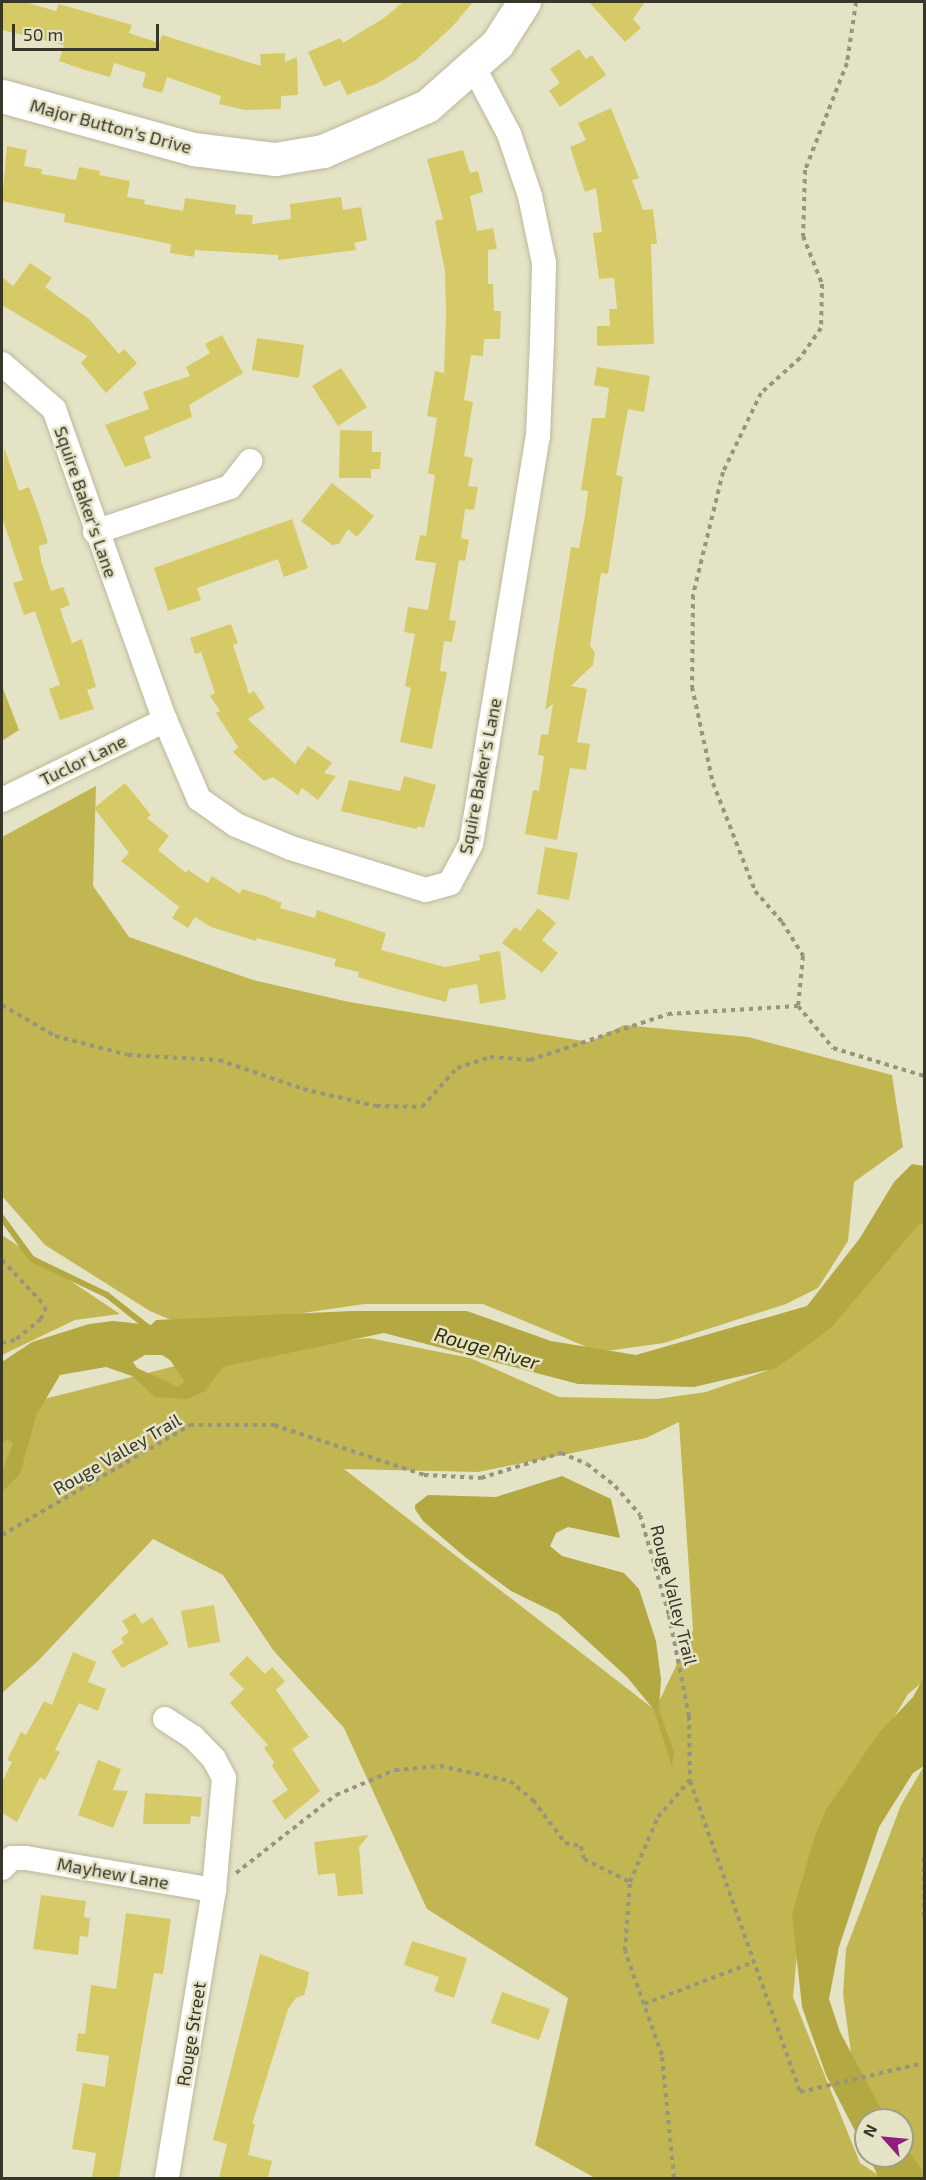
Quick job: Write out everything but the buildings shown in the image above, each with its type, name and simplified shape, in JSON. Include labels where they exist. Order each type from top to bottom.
[{"type":"street","name":"Major Button's Drive","points":[[2,96],[139,136],[193,149],[275,159],[323,151],[427,106],[474,68],[497,44],[524,2]]},
{"type":"street","name":"Squire Baker's Lane","points":[[2,363],[54,409],[79,473],[95,532],[165,720],[200,799],[236,825],[291,848],[426,890],[450,883],[460,869],[471,844],[538,438],[544,274],[530,195],[509,134],[474,68]]},
{"type":"street","points":[[95,532],[230,487],[250,461]]},
{"type":"street","name":"Tuclor Lane","points":[[2,800],[165,720]]},
{"type":"street","name":"Rouge Street","points":[[165,1719],[193,1737],[214,1759],[224,1778],[214,1890],[167,2178]]},
{"type":"street","name":"Mayhew Lane","points":[[7,1863],[214,1890]]},
{"type":"path","points":[[856,2],[847,63],[805,170],[803,236],[822,284],[821,328],[800,358],[761,393],[723,472],[693,595],[692,687],[713,783],[755,891],[782,922],[803,956],[798,1006],[833,1048],[924,1076]]},
{"type":"path","points":[[2,1005],[55,1036],[128,1054],[219,1060],[303,1089],[376,1106],[422,1107],[457,1068],[490,1057],[530,1060],[668,1014],[798,1006]]},
{"type":"path","points":[[2,1260],[46,1307],[41,1319],[15,1340],[2,1343]]},
{"type":"path","name":"Rouge Valley Trail","points":[[2,1535],[190,1425],[274,1425],[424,1475],[482,1478],[561,1454],[587,1464],[615,1486],[640,1515],[669,1616],[689,1716],[690,1781],[800,2092],[909,2069],[924,2063]]},
{"type":"path","points":[[214,1890],[336,1795],[395,1770],[440,1766],[510,1781],[534,1800],[565,1843],[581,1846],[584,1859],[630,1882]]},
{"type":"path","points":[[674,2178],[662,2055],[625,1951],[630,1882],[658,1817],[690,1781]]},
{"type":"path","points":[[924,1858],[924,1919]]},
{"type":"path","points":[[644,2004],[754,1962]]},
{"type":"shaded area","points":[[2,686],[19,730],[2,741]]},
{"type":"shaded area","points":[[96,786],[93,886],[129,937],[253,980],[349,1002],[589,1042],[624,1025],[748,1037],[892,1075],[903,1147],[854,1182],[848,1241],[818,1288],[786,1304],[664,1343],[599,1352],[483,1304],[365,1304],[192,1329],[150,1311],[45,1245],[2,1196],[2,837]]},
{"type":"shaded area","points":[[909,1220],[924,1225],[924,1681],[908,1694],[831,1823],[798,1944],[793,1997],[854,2148],[854,2168],[868,2168],[883,2178],[595,2178],[535,2145],[568,1998],[427,1909],[344,1728],[273,1650],[223,1575],[153,1539],[38,1661],[2,1693],[2,1422],[44,1399],[231,1352],[369,1338],[470,1358],[559,1397],[657,1399],[706,1392],[766,1371],[847,1304]],"holes":[[[679,1422],[693,1630],[655,1710],[344,1469],[478,1472],[646,1438]]]},
{"type":"shaded area","points":[[2,1235],[120,1314],[75,1320],[2,1355]]},
{"type":"shaded area","points":[[924,1766],[924,2173],[914,2160],[914,2108],[879,2108],[851,2053],[843,1994],[846,1949],[901,1805]]},
{"type":"water","name":"Rouge River","points":[[912,1164],[924,1166],[924,1225],[919,1224],[831,1328],[776,1368],[694,1387],[578,1384],[384,1333],[223,1367],[205,1391],[187,1399],[155,1397],[132,1376],[106,1367],[60,1375],[36,1416],[20,1474],[2,1492],[2,1471],[13,1444],[8,1439],[2,1444],[2,1362],[32,1342],[89,1324],[113,1321],[151,1325],[156,1320],[352,1311],[467,1311],[551,1341],[636,1355],[807,1306],[860,1238],[894,1182]],"holes":[[[145,1355],[162,1355],[170,1360],[185,1382],[178,1387],[137,1368],[133,1362]]]},
{"type":"water","points":[[562,1476],[611,1499],[620,1538],[568,1527],[556,1533],[550,1546],[562,1556],[624,1573],[639,1589],[656,1641],[661,1679],[659,1710],[674,1752],[672,1767],[654,1710],[627,1677],[558,1614],[511,1591],[465,1557],[423,1521],[415,1509],[415,1505],[428,1495],[496,1497]]},
{"type":"water","points":[[924,1677],[924,1766],[913,1773],[879,1827],[839,1947],[829,1999],[840,2032],[881,2108],[854,2108],[854,2129],[826,2075],[802,2007],[792,1914],[815,1836],[826,1810],[878,1734],[913,1697]]},
{"type":"water","points":[[914,2159],[924,2172],[924,2178],[879,2178],[874,2168],[914,2168]]},
{"type":"waterway","points":[[2,1218],[32,1259],[107,1295],[149,1328]]}]
